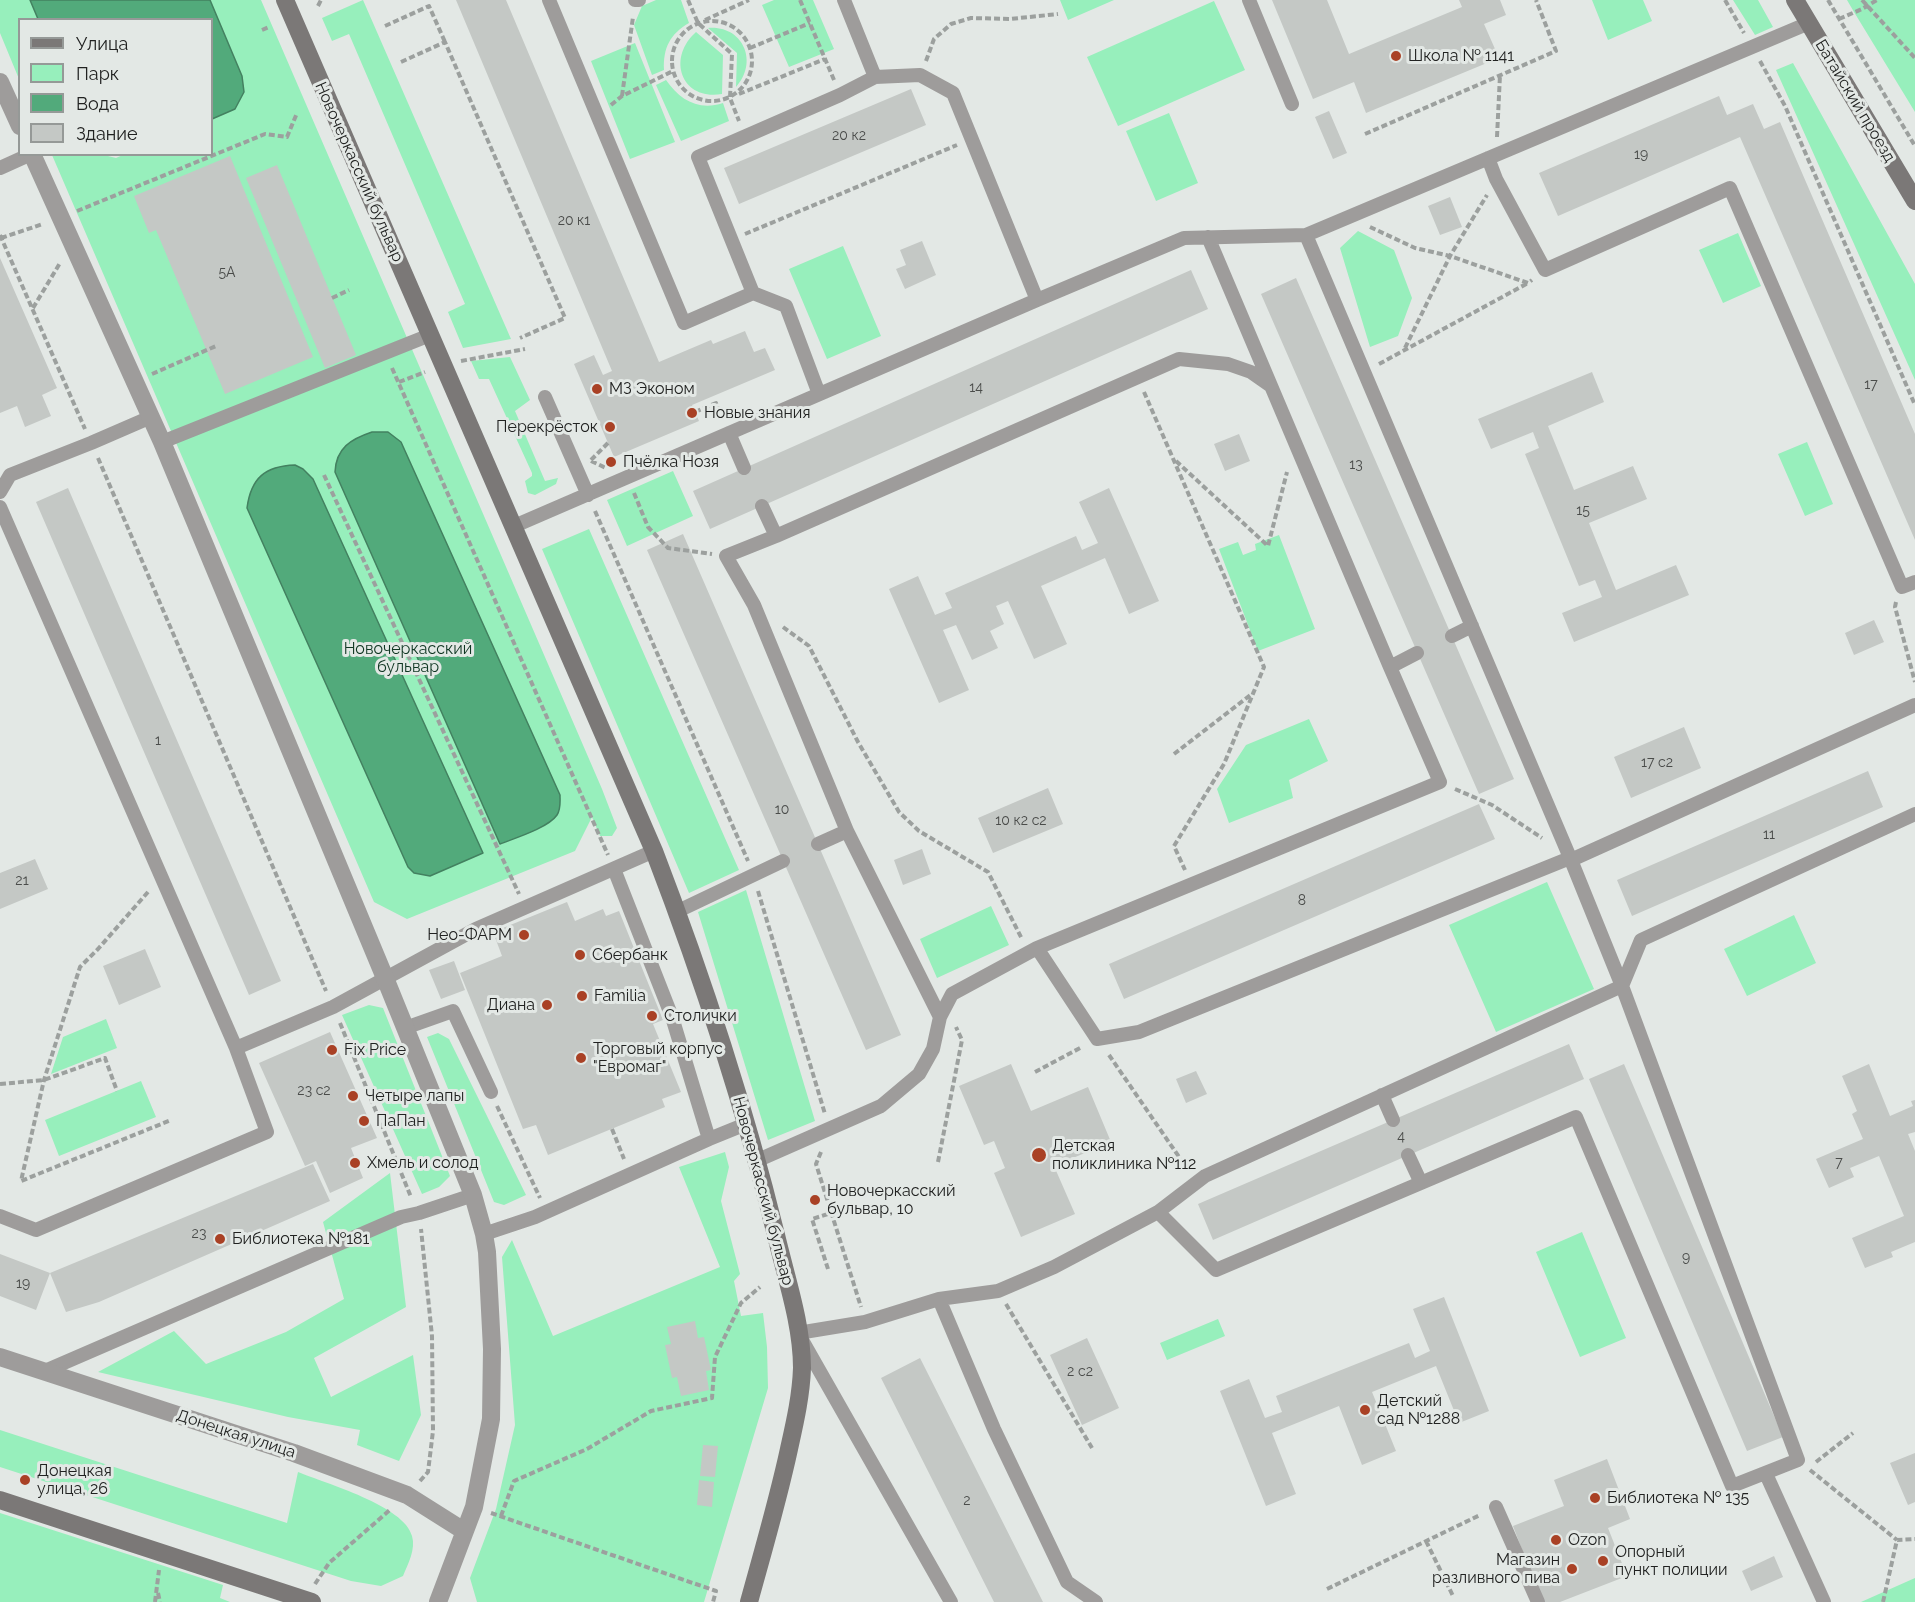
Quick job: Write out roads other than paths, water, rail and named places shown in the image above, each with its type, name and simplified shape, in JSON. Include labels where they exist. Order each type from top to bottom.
[{"type":"street","name":"Новочеркасский бульвар","points":[[285,0],[654,851],[678,911],[746,1124],[787,1280],[798,1333],[802,1367],[800,1400],[778,1497],[749,1602]]},
{"type":"street","name":"Батайский проезд","points":[[1795,0],[1915,201]]},
{"type":"street","points":[[0,82],[18,122]]},
{"type":"street","points":[[33,156],[162,442],[385,978],[473,1195],[484,1234],[488,1252],[492,1349],[491,1419],[474,1507],[438,1602]]},
{"type":"street","name":"Донецкая улица","points":[[0,1357],[294,1453],[407,1495],[464,1531]]},
{"type":"street","points":[[0,1500],[308,1601]]},
{"type":"lane","points":[[549,0],[684,324],[753,293],[786,306],[819,394]]},
{"type":"lane","points":[[844,0],[875,77]]},
{"type":"lane","points":[[1249,0],[1292,104]]},
{"type":"lane","points":[[512,527],[1184,238],[1306,235],[1809,23]]},
{"type":"lane","points":[[753,293],[698,157],[875,77],[920,75],[953,93],[1037,300]]},
{"type":"lane","points":[[0,168],[27,156]]},
{"type":"lane","points":[[1492,156],[1497,179],[1545,270],[1730,188],[1908,585]]},
{"type":"lane","points":[[1158,1212],[1216,1270],[1576,1117],[1732,1486],[1803,1464],[1622,986],[1571,859],[1306,235]]},
{"type":"lane","points":[[756,1161],[881,1106],[919,1074],[933,1049],[952,994],[1033,950],[1440,782],[1208,237]]},
{"type":"lane","points":[[162,442],[430,335]]},
{"type":"lane","points":[[944,1012],[847,831],[754,605],[726,556],[1179,359],[1228,364],[1251,372],[1271,386]]},
{"type":"lane","points":[[545,397],[588,495]]},
{"type":"lane","points":[[0,492],[9,475],[151,417]]},
{"type":"lane","points":[[729,433],[744,468]]},
{"type":"lane","points":[[762,506],[776,536]]},
{"type":"lane","points":[[0,507],[236,1048],[267,1132],[36,1230],[0,1216]]},
{"type":"lane","points":[[1452,636],[1472,626]]},
{"type":"lane","points":[[1390,667],[1417,653]]},
{"type":"lane","points":[[1033,950],[1097,1039],[1139,1032],[1571,859],[1915,705]]},
{"type":"lane","points":[[951,1602],[798,1333],[865,1322],[939,1299],[998,1291],[1054,1267],[1158,1212],[1205,1176],[1622,986],[1641,939],[1915,813]]},
{"type":"lane","points":[[818,844],[847,831]]},
{"type":"lane","points":[[236,1048],[333,1007],[476,929],[654,851]]},
{"type":"lane","points":[[678,911],[783,861]]},
{"type":"lane","points":[[614,869],[672,1017],[709,1139]]},
{"type":"lane","points":[[405,1028],[453,1011],[491,1092]]},
{"type":"lane","points":[[1382,1095],[1393,1120]]},
{"type":"lane","points":[[484,1234],[546,1212],[746,1124]]},
{"type":"lane","points":[[1408,1155],[1421,1183]]},
{"type":"lane","points":[[45,1371],[401,1217],[473,1195]]},
{"type":"lane","points":[[939,1299],[994,1429],[1066,1582],[1096,1602]]},
{"type":"lane","points":[[1766,1474],[1823,1602]]},
{"type":"lane","points":[[1496,1507],[1538,1602]]},
{"type":"water","points":[[30,0],[210,0],[242,76],[244,92],[235,109],[213,119],[213,18],[38,18]]},
{"type":"water","points":[[372,432],[388,432],[401,442],[560,795],[559,810],[553,820],[531,832],[500,844],[335,472],[338,457],[346,446],[351,441]]},
{"type":"water","points":[[295,465],[313,479],[483,853],[430,876],[414,873],[408,867],[247,508],[252,489],[261,476],[275,468]]},
{"type":"place","name":"Школа № 1141","points":[[1396,56]]},
{"type":"place","name":"МЗ Эконом","points":[[597,389]]},
{"type":"place","name":"Новые знания","points":[[692,413]]},
{"type":"place","name":"Перекрёсток","points":[[610,427]]},
{"type":"place","name":"Пчёлка Нозя","points":[[611,462]]},
{"type":"place","name":"Нео-ФАРМ","points":[[524,935]]},
{"type":"place","name":"Сбербанк","points":[[580,955]]},
{"type":"place","name":"Familia","points":[[582,996]]},
{"type":"place","name":"Диана","points":[[547,1005]]},
{"type":"place","name":"Столички","points":[[652,1016]]},
{"type":"place","name":"Fix Price","points":[[332,1050]]},
{"type":"place","name":"Торговый корпус \"Евромаг\"","points":[[581,1058]]},
{"type":"place","name":"Четыре лапы","points":[[353,1096]]},
{"type":"place","name":"ПаПан","points":[[364,1121]]},
{"type":"place","name":"Детская поликлиника №112","points":[[1039,1155]]},
{"type":"place","name":"Хмель и солод","points":[[355,1163]]},
{"type":"place","name":"Новочеркасский бульвар, 10","points":[[815,1200]]},
{"type":"place","name":"Библиотека №181","points":[[220,1239]]},
{"type":"place","name":"Детский сад №1288","points":[[1365,1410]]},
{"type":"place","name":"Донецкая улица, 26","points":[[25,1480]]},
{"type":"place","name":"Библиотека № 135","points":[[1595,1498]]},
{"type":"place","name":"Ozon","points":[[1556,1540]]},
{"type":"place","name":"Опорный пункт полиции","points":[[1603,1561]]},
{"type":"place","name":"Магазин разливного пива","points":[[1572,1569]]}]
